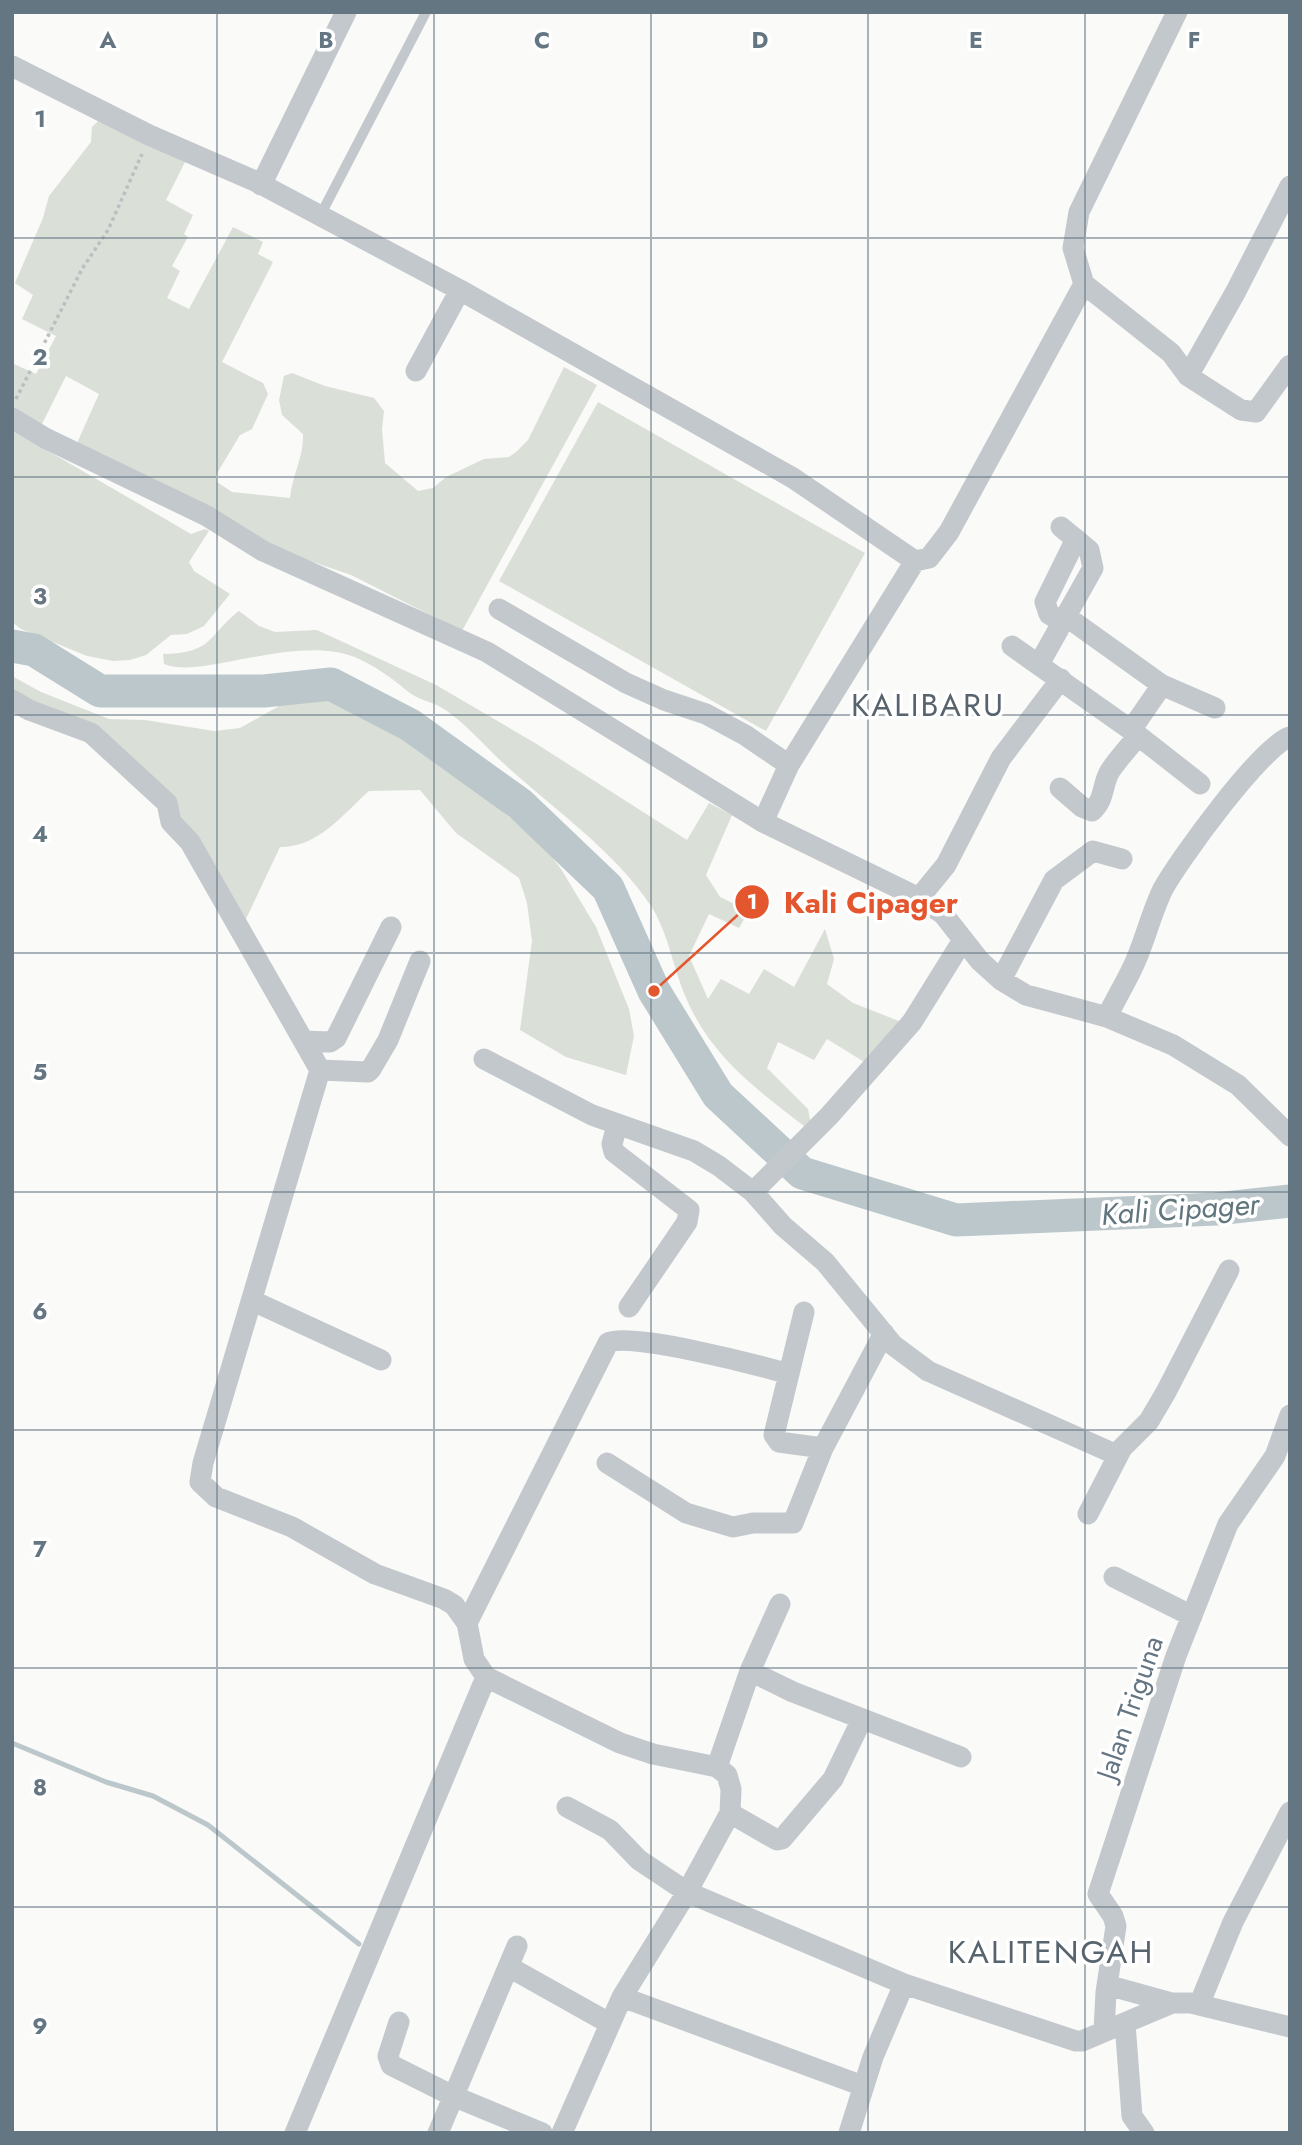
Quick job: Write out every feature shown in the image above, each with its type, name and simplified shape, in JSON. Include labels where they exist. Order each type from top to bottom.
[{"type":"street","points":[[261,185],[346,12]]},
{"type":"street","points":[[1178,12],[1079,212],[1073,248],[1084,284],[1171,353],[1188,376],[1241,410],[1254,414],[1290,365]]},
{"type":"street","points":[[12,66],[157,139],[261,185],[460,290],[793,478],[915,561]]},
{"type":"street","points":[[1188,376],[1290,186]]},
{"type":"street","points":[[763,822],[789,765],[915,561],[929,558],[949,532],[1084,284]]},
{"type":"street","points":[[416,371],[460,290]]},
{"type":"street","points":[[12,418],[45,438],[196,510],[263,551],[487,652],[763,822],[919,898],[943,914],[963,940],[1001,980],[1026,995],[1107,1017],[1173,1045],[1238,1085],[1290,1136]]},
{"type":"street","points":[[1039,664],[1065,620],[1094,562],[1089,550],[1069,533],[1045,603],[1049,614],[1065,620],[1162,685],[1215,708]]},
{"type":"street","points":[[499,609],[626,683],[664,700],[706,714],[745,735],[789,765]]},
{"type":"street","points":[[1012,646],[1135,733],[1200,783]]},
{"type":"street","points":[[919,898],[946,865],[1001,758],[1060,679]]},
{"type":"street","points":[[1060,788],[1082,807],[1092,811],[1105,792],[1110,772],[1162,685]]},
{"type":"street","points":[[12,701],[92,733],[170,815],[190,842],[320,1070],[253,1301],[202,1463],[200,1482],[216,1497],[292,1528],[375,1574],[454,1605],[467,1623],[474,1659],[486,1676],[620,1743],[653,1754],[717,1767],[729,1779],[730,1813],[687,1892],[622,1997],[562,2133]]},
{"type":"street","points":[[1107,1017],[1135,961],[1164,889],[1178,866],[1259,762],[1280,740],[1290,737]]},
{"type":"street","points":[[1001,980],[1054,880],[1093,852],[1122,859]]},
{"type":"street","points":[[304,1041],[330,1042],[337,1038],[391,927]]},
{"type":"street","points":[[753,1192],[813,1132],[912,1022],[963,940]]},
{"type":"street","points":[[320,1070],[368,1072],[371,1069],[388,1040],[420,961]]},
{"type":"street","points":[[484,1059],[617,1125],[694,1151],[753,1192],[783,1226],[825,1262],[901,1352],[928,1371],[1117,1455]]},
{"type":"street","points":[[617,1125],[612,1143],[614,1152],[690,1210],[687,1223],[629,1307]]},
{"type":"street","points":[[1088,1514],[1117,1455],[1149,1421],[1206,1318],[1229,1270]]},
{"type":"street","points":[[253,1301],[347,1347],[381,1360]]},
{"type":"street","points":[[804,1312],[776,1439],[824,1448]]},
{"type":"street","points":[[607,1463],[686,1513],[733,1527],[763,1522],[787,1524],[797,1520],[824,1448],[884,1333]]},
{"type":"street","points":[[467,1623],[608,1343],[620,1340],[686,1349],[789,1374]]},
{"type":"street","name":"Jalan Triguna","points":[[1104,2031],[1107,1985],[1116,1926],[1098,1894],[1192,1616],[1228,1524],[1275,1456],[1290,1415]]},
{"type":"street","points":[[1114,1577],[1192,1616]]},
{"type":"street","points":[[717,1767],[750,1671],[780,1604]]},
{"type":"street","points":[[750,1671],[862,1719],[961,1757]]},
{"type":"street","points":[[295,2133],[486,1676]]},
{"type":"street","points":[[730,1813],[776,1840],[782,1839],[833,1779],[862,1719]]},
{"type":"street","points":[[567,1807],[610,1830],[639,1860],[687,1892],[904,1984],[1076,2041],[1125,2024],[1172,2003]]},
{"type":"street","points":[[1199,2004],[1233,1922],[1290,1812]]},
{"type":"street","points":[[438,2133],[517,1946]]},
{"type":"street","points":[[509,1967],[609,2023]]},
{"type":"street","points":[[849,2133],[863,2086],[904,1984]]},
{"type":"street","points":[[1107,1985],[1172,2003],[1199,2004],[1290,2026]]},
{"type":"street","points":[[622,1997],[863,2086]]},
{"type":"street","points":[[399,2022],[388,2056],[391,2065],[453,2096],[542,2133]]},
{"type":"street","points":[[1125,2024],[1132,2116],[1144,2133]]},
{"type":"lane","points":[[320,216],[426,12]]},
{"type":"path","points":[[12,407],[82,269],[108,230],[139,156],[157,139]]},
{"type":"shaded area","points":[[99,120],[185,162],[166,200],[193,215],[184,234],[188,237],[172,266],[180,271],[167,298],[189,309],[233,227],[263,242],[258,254],[273,262],[222,362],[263,383],[268,394],[252,429],[240,435],[216,475],[217,482],[232,492],[290,498],[302,450],[303,434],[282,415],[279,400],[284,376],[292,373],[325,386],[374,398],[384,411],[382,429],[385,463],[418,491],[433,488],[446,477],[484,459],[509,457],[516,452],[528,440],[564,367],[597,385],[462,631],[351,575],[281,551],[77,443],[99,394],[66,376],[41,426],[12,412],[12,363],[36,374],[56,336],[22,319],[33,295],[15,283],[43,218],[49,196],[91,142],[92,127]]},
{"type":"shaded area","points":[[598,402],[865,553],[766,731],[499,581]]},
{"type":"shaded area","points":[[12,430],[191,534],[205,529],[209,531],[189,562],[194,571],[230,594],[204,626],[187,634],[171,635],[146,655],[113,661],[87,656],[21,629],[12,622]]},
{"type":"shaded area","points":[[239,611],[259,626],[275,632],[317,630],[436,685],[535,743],[687,840],[709,803],[732,815],[706,875],[720,897],[749,911],[739,928],[709,914],[689,956],[708,999],[721,979],[749,994],[764,969],[794,987],[825,929],[834,959],[827,984],[853,1003],[904,1023],[866,1063],[827,1039],[814,1060],[778,1042],[767,1068],[808,1109],[811,1125],[804,1126],[752,1085],[709,1038],[687,1000],[657,917],[619,866],[444,709],[414,696],[371,665],[342,653],[308,650],[193,667],[164,664],[163,654],[201,647]]},
{"type":"shaded area","points":[[12,676],[41,692],[109,719],[145,720],[214,731],[240,728],[281,705],[319,695],[349,703],[395,728],[487,798],[545,848],[561,869],[596,927],[629,1009],[634,1036],[626,1075],[566,1057],[520,1030],[532,941],[527,903],[519,878],[456,833],[420,790],[369,791],[318,836],[294,846],[280,847],[245,921],[180,820],[168,794],[12,693]]},
{"type":"waterway","name":"Kali Cipager","points":[[12,646],[34,650],[100,691],[264,691],[331,684],[410,725],[520,804],[608,888],[654,991],[718,1095],[802,1173],[956,1220],[1216,1209],[1290,1201]]},
{"type":"waterway","points":[[12,1743],[106,1782],[153,1796],[208,1825],[359,1944]]},
{"type":"place","name":"Kali Cipager","points":[[654,991]]},
{"type":"district","name":"KALIBARU","points":[[928,705]]},
{"type":"district","name":"KALITENGAH","points":[[1051,1952]]}]
